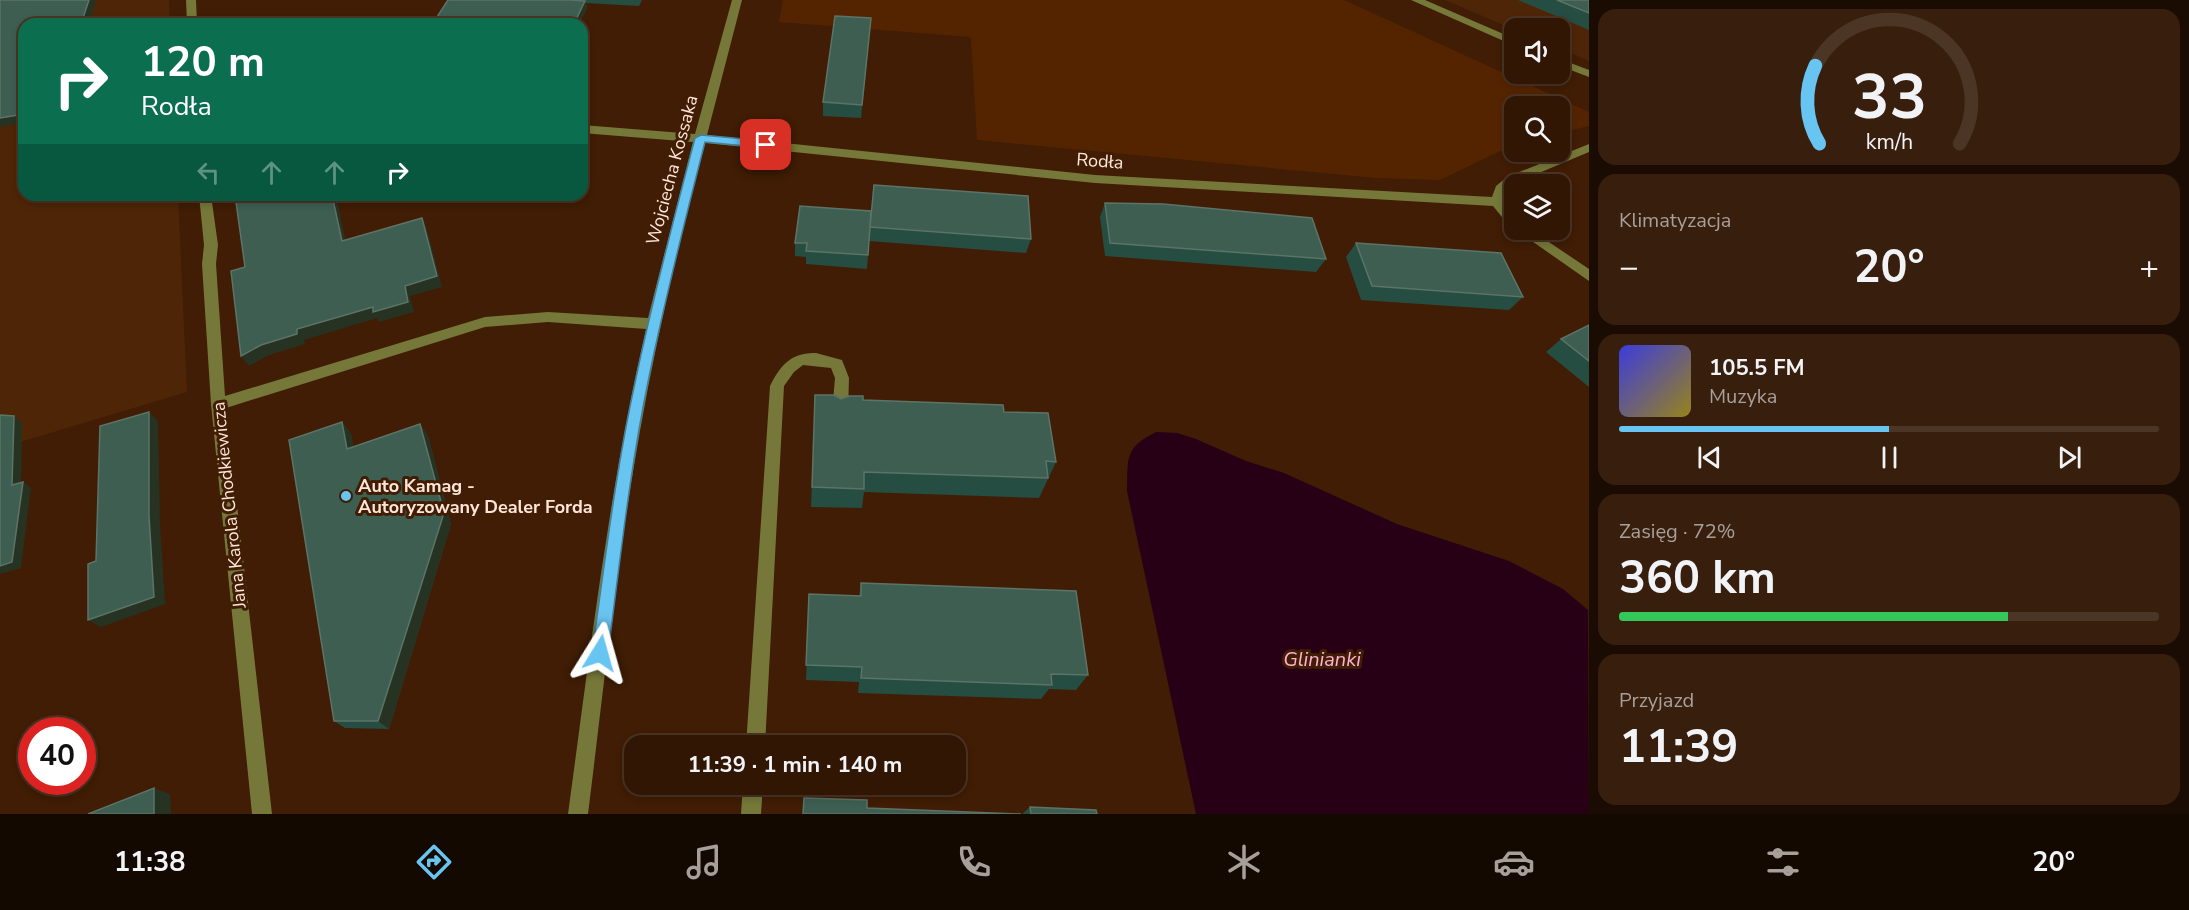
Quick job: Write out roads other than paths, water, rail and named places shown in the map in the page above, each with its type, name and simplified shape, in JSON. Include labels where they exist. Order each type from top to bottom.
[{"type":"street","points":[[191,0],[193,18]]},
{"type":"street","name":"Wojciecha Kossaka","points":[[578,814],[621,499],[654,324],[737,0]]},
{"type":"street","points":[[1416,0],[1504,38]]},
{"type":"street","points":[[1570,66],[1589,74]]},
{"type":"street","name":"Rodła","points":[[588,129],[701,138],[1095,179],[1497,202]]},
{"type":"street","points":[[1504,211],[1497,202],[1500,189],[1511,180],[1589,148]]},
{"type":"street","name":"Jana Karola Chodkiewicza","points":[[206,201],[211,245],[209,264],[218,404],[262,814]]},
{"type":"street","points":[[1537,240],[1589,276]]},
{"type":"street","points":[[218,404],[485,322],[520,316],[546,315],[654,324]]},
{"type":"street","points":[[756,735],[777,386],[786,368],[802,358],[821,359],[837,364],[842,378],[840,413]]},
{"type":"street","points":[[751,814],[752,795]]},
{"type":"water","name":"Glinianki","points":[[1156,432],[1177,433],[1196,439],[1246,461],[1284,473],[1397,524],[1509,561],[1563,589],[1588,610],[1589,814],[1196,814],[1127,491],[1130,455],[1138,443]]},
{"type":"place","name":"Auto Kamag - Autoryzowany Dealer Forda","points":[[346,496]]}]
